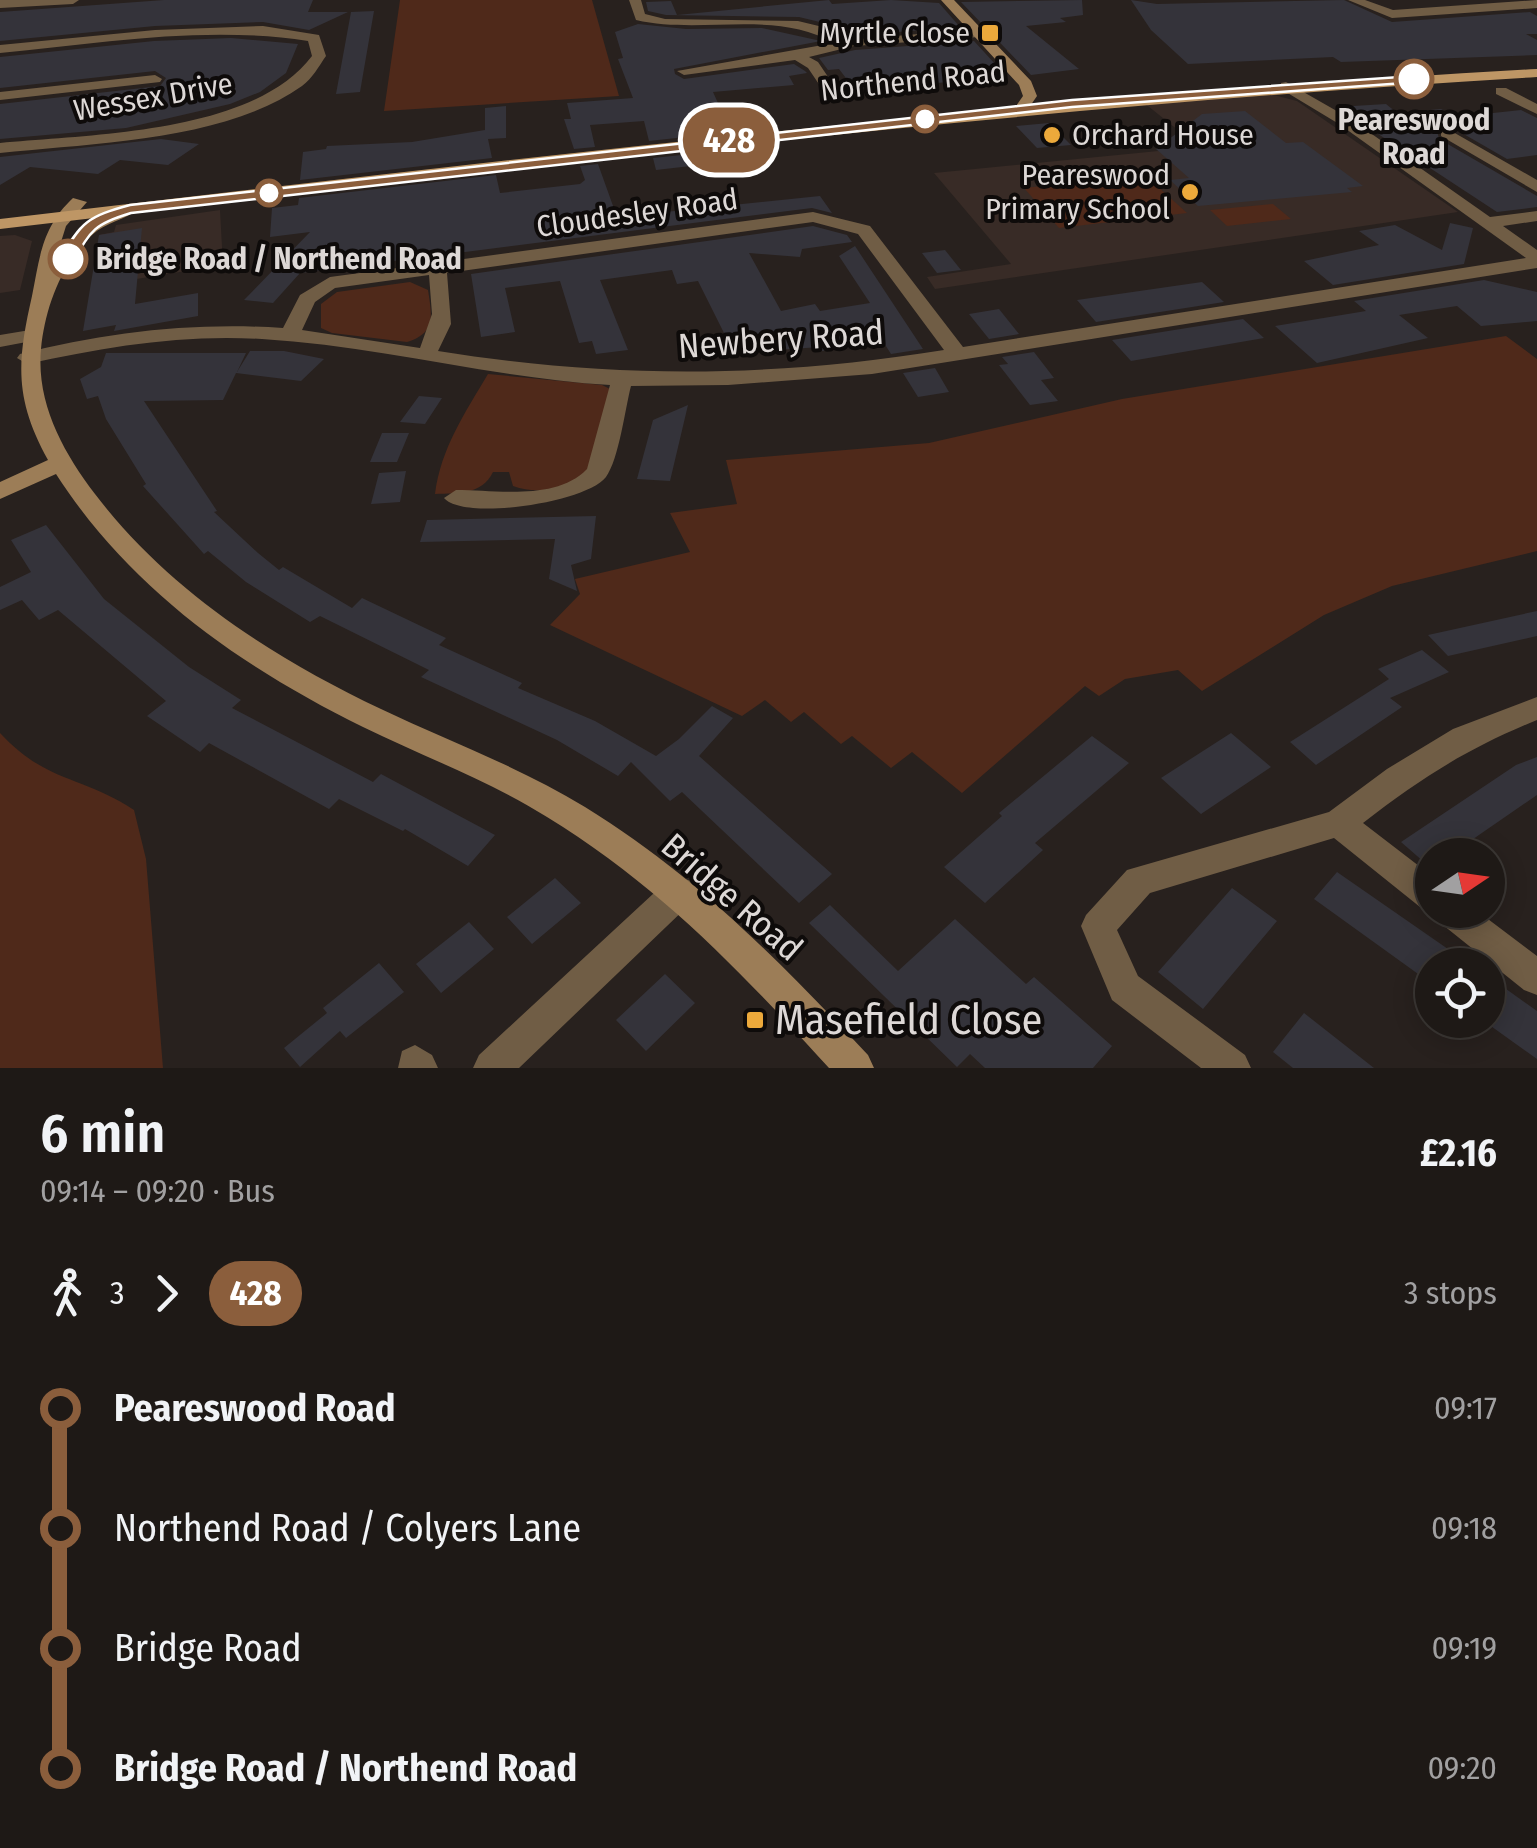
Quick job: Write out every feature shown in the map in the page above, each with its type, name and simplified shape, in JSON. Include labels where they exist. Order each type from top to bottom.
[{"type":"main road","name":"Northend Road","points":[[0,211],[1025,102],[1537,64]]},
{"type":"main road","name":"Northend Road","points":[[0,224],[1025,102],[1537,73]]},
{"type":"street","points":[[0,4],[73,0]]},
{"type":"street","points":[[634,0],[640,17],[664,25],[760,16],[822,28],[845,44]]},
{"type":"street","points":[[947,0],[1021,78],[1025,102]]},
{"type":"street","points":[[1354,0],[1392,14],[1496,10],[1537,4]]},
{"type":"street","name":"Wessex Drive","points":[[0,50],[155,34],[263,30],[314,38],[319,56],[304,80],[243,111],[184,126],[0,148]]},
{"type":"street","points":[[684,71],[797,56],[845,44],[979,33]]},
{"type":"street","points":[[797,56],[813,65],[836,99]]},
{"type":"street","points":[[0,96],[154,79]]},
{"type":"street","points":[[1286,86],[1489,222],[1537,260]]},
{"type":"street","points":[[1501,91],[1537,110]]},
{"type":"street","points":[[1446,133],[1537,188]]},
{"type":"street","points":[[59,217],[79,202]]},
{"type":"street","name":"Bridge Road","points":[[43,292],[68,259],[82,230],[100,218],[130,209]]},
{"type":"street","points":[[1489,222],[1537,216]]},
{"type":"street","name":"Bridge Road","points":[[59,217],[46,254],[43,292],[28,347],[29,387],[60,463],[94,513],[143,569],[222,632],[364,714],[540,797],[679,892],[754,961],[854,1068]]},
{"type":"street","name":"Cloudesley Road","points":[[290,335],[307,299],[330,283],[813,218],[864,230],[958,354]]},
{"type":"street","name":"Newbery Road","points":[[0,341],[28,347],[180,333],[290,335],[494,367],[622,380],[780,377],[958,354],[1537,260]]},
{"type":"street","points":[[425,355],[439,337],[443,317],[437,268]]},
{"type":"street","points":[[456,498],[570,493],[592,482],[622,380]]},
{"type":"street","points":[[0,491],[60,463]]},
{"type":"street","points":[[1232,1068],[1126,988],[1098,926],[1139,881],[1339,823],[1398,778],[1464,737],[1537,708]]},
{"type":"street","points":[[1339,823],[1415,883]]},
{"type":"street","points":[[492,1068],[679,892]]},
{"type":"street","points":[[1473,928],[1537,978]]},
{"type":"shaded area","points":[[400,0],[592,0],[619,96],[384,111]]},
{"type":"shaded area","name":"Peareswood Primary School","points":[[1266,93],[1297,101],[1458,212],[935,289],[927,277],[1011,264],[934,173],[1199,147],[1143,102]]},
{"type":"shaded area","points":[[1145,175],[1187,213],[1059,228],[1024,188]]},
{"type":"shaded area","points":[[1273,204],[1291,219],[1227,226],[1210,210]]},
{"type":"shaded area","points":[[220,210],[223,265],[93,286],[99,235],[114,232],[116,225]]},
{"type":"shaded area","points":[[15,235],[32,241],[20,290],[0,293],[0,236]]},
{"type":"shaded area","points":[[410,282],[428,290],[430,308],[430,322],[416,338],[407,342],[332,333],[321,328],[321,304],[337,292]]},
{"type":"shaded area","points":[[1506,336],[1537,359],[1537,551],[1392,586],[1324,615],[1202,691],[1178,670],[1125,679],[1099,696],[1085,686],[962,793],[912,752],[891,768],[852,736],[841,744],[804,712],[791,722],[765,700],[742,716],[550,625],[580,594],[575,579],[690,552],[670,513],[737,504],[726,460],[929,443],[1122,399]]},
{"type":"shaded area","points":[[488,374],[610,389],[587,475],[560,486],[533,490],[513,486],[509,472],[493,472],[476,489],[435,494],[448,446]]},
{"type":"shaded area","points":[[0,733],[33,761],[134,810],[146,859],[163,1068],[0,1068]]},
{"type":"building","points":[[164,0],[313,0],[308,12],[348,12],[309,30],[263,22],[155,26],[0,41],[0,12]]},
{"type":"building","points":[[829,0],[832,4],[891,0],[939,3],[960,27],[848,36],[828,24],[799,17],[666,15],[648,11],[646,2],[671,1],[677,15]]},
{"type":"building","points":[[1082,0],[1083,15],[1060,18],[1066,22],[1026,26],[1079,69],[1031,75],[961,2]]},
{"type":"building","points":[[1131,0],[1157,4],[1344,0],[1392,22],[1530,12],[1537,16],[1537,34],[1526,34],[1537,40],[1537,55],[1341,62],[1333,57],[1188,64],[1151,30]]},
{"type":"building","points":[[374,11],[360,92],[336,94],[351,12]]},
{"type":"building","points":[[638,24],[686,29],[762,28],[821,41],[674,69],[684,79],[794,64],[807,73],[789,76],[794,85],[713,92],[731,132],[649,141],[644,121],[590,125],[595,147],[574,149],[564,119],[571,119],[567,103],[633,98],[618,59],[623,58],[615,32]]},
{"type":"building","points":[[231,38],[298,44],[286,73],[260,92],[230,104],[126,128],[0,139],[0,104],[160,86],[166,78],[155,71],[0,88],[0,57],[154,41]]},
{"type":"building","points":[[974,41],[1007,77],[855,90],[839,69],[828,70],[819,58],[855,50]]},
{"type":"building","points":[[1386,104],[1397,113],[1441,109],[1456,117],[1521,110],[1537,118],[1537,155],[1507,159],[1448,125],[1437,130],[1439,139],[1537,196],[1537,207],[1497,212],[1337,107]]},
{"type":"building","points":[[506,106],[506,138],[488,139],[492,158],[300,180],[303,152],[327,146],[412,142],[485,130],[485,108]]},
{"type":"building","points":[[1245,111],[1286,143],[1303,142],[1363,186],[1347,188],[1352,192],[1198,206],[1170,180],[1189,178],[1156,149],[1202,114]]},
{"type":"building","name":"Orchard House","points":[[1049,123],[1071,145],[1037,148],[1016,126]]},
{"type":"building","points":[[161,139],[199,144],[168,165],[120,160],[98,174],[30,167],[0,185],[0,157]]},
{"type":"building","points":[[738,149],[743,160],[656,170],[653,158]]},
{"type":"building","points":[[598,164],[617,217],[820,196],[832,213],[812,208],[300,273],[273,303],[244,300],[310,232],[270,237],[272,208],[298,205],[299,198],[496,175],[500,193],[580,184],[585,180],[580,166]]},
{"type":"building","points":[[1450,223],[1473,228],[1464,264],[1333,285],[1304,261],[1379,245],[1359,231],[1395,225],[1442,250]]},
{"type":"building","points":[[813,226],[847,235],[852,242],[802,249],[800,257],[749,253],[781,311],[815,304],[820,311],[870,303],[839,256],[855,246],[923,349],[891,354],[884,343],[822,351],[820,347],[734,353],[698,281],[677,284],[672,270],[600,280],[628,350],[596,354],[592,341],[579,343],[560,281],[505,288],[515,332],[481,337],[471,274]]},
{"type":"building","points":[[142,228],[135,304],[198,293],[198,316],[114,331],[116,325],[83,331],[99,235]]},
{"type":"building","points":[[945,250],[961,270],[937,273],[922,253]]},
{"type":"building","points":[[1484,280],[1537,292],[1537,321],[1481,326],[1457,306],[1399,315],[1428,338],[1317,363],[1275,326],[1366,311],[1354,301]]},
{"type":"building","points":[[1202,282],[1224,302],[1096,322],[1077,300]]},
{"type":"building","points":[[999,309],[1019,334],[989,339],[969,314]]},
{"type":"building","points":[[1243,319],[1264,338],[1131,361],[1112,340]]},
{"type":"building","points":[[250,351],[284,351],[324,359],[301,381],[236,373],[223,400],[144,401],[217,511],[214,512],[258,553],[279,570],[283,567],[352,608],[362,598],[446,638],[439,645],[522,683],[518,688],[595,721],[656,756],[712,706],[733,718],[699,756],[832,874],[799,903],[682,792],[670,801],[631,762],[618,776],[557,740],[421,677],[429,670],[320,616],[310,622],[246,582],[208,551],[204,554],[143,486],[146,484],[106,419],[98,396],[87,399],[80,379],[101,367],[106,353],[246,353],[237,372]]},
{"type":"building","points":[[1034,352],[1054,378],[1041,380],[1058,401],[1030,405],[999,365],[1008,364],[1002,357]]},
{"type":"building","points":[[935,368],[949,392],[918,397],[903,373]]},
{"type":"building","points":[[419,396],[442,398],[425,424],[400,422]]},
{"type":"building","points":[[688,405],[670,481],[637,479],[653,420]]},
{"type":"building","points":[[382,433],[409,433],[397,462],[370,462]]},
{"type":"building","points":[[406,471],[400,502],[371,504],[379,473]]},
{"type":"building","points":[[596,516],[591,559],[571,565],[577,591],[549,579],[555,539],[420,542],[427,520]]},
{"type":"building","points":[[46,525],[104,599],[189,667],[241,700],[232,708],[373,782],[381,774],[495,835],[468,866],[405,829],[339,799],[329,809],[209,743],[200,752],[147,716],[166,701],[58,610],[39,620],[22,600],[0,610],[0,587],[31,572],[11,540]]},
{"type":"building","points":[[1537,611],[1537,636],[1448,656],[1428,635]]},
{"type":"building","points":[[1422,650],[1449,672],[1390,698],[1402,707],[1316,765],[1290,742],[1389,679],[1378,669]]},
{"type":"building","points":[[1231,733],[1271,767],[1201,814],[1161,778]]},
{"type":"building","points":[[1092,736],[1129,763],[1035,843],[1043,850],[985,903],[944,867],[1002,816],[999,813]]},
{"type":"building","points":[[1537,757],[1537,795],[1475,838],[1415,838],[1415,854],[1401,842],[1516,765]]},
{"type":"building","points":[[1337,872],[1447,948],[1415,948],[1415,972],[1314,899]]},
{"type":"building","points":[[555,878],[581,903],[532,944],[507,917]]},
{"type":"building","points":[[1232,888],[1277,921],[1203,1009],[1158,972]]},
{"type":"building","points":[[830,905],[898,971],[955,919],[1026,984],[1034,977],[1112,1046],[1093,1068],[985,1068],[970,1054],[957,1067],[809,923]]},
{"type":"building","points":[[469,922],[494,949],[441,993],[416,964]]},
{"type":"building","points":[[379,963],[404,992],[346,1038],[340,1031],[300,1067],[284,1048],[327,1013],[323,1008]]},
{"type":"building","points":[[665,974],[695,1003],[646,1051],[616,1020]]},
{"type":"building","points":[[1505,988],[1537,1011],[1537,1059],[1505,1036]]},
{"type":"building","points":[[1304,1013],[1374,1068],[1293,1068],[1273,1052]]},
{"type":"bus line","name":"428","points":[[68,259],[82,230],[100,218],[130,209],[1072,104],[1414,79]]},
{"type":"place","name":"Myrtle Close","points":[[990,33]]},
{"type":"place","name":"Peareswood Road","points":[[1414,79]]},
{"type":"place","name":"Orchard House","points":[[1052,135]]},
{"type":"place","name":"Peareswood Primary School","points":[[1190,192]]},
{"type":"place","name":"Bridge Road / Northend Road","points":[[68,259]]},
{"type":"place","name":"Masefield Close","points":[[755,1020]]}]
